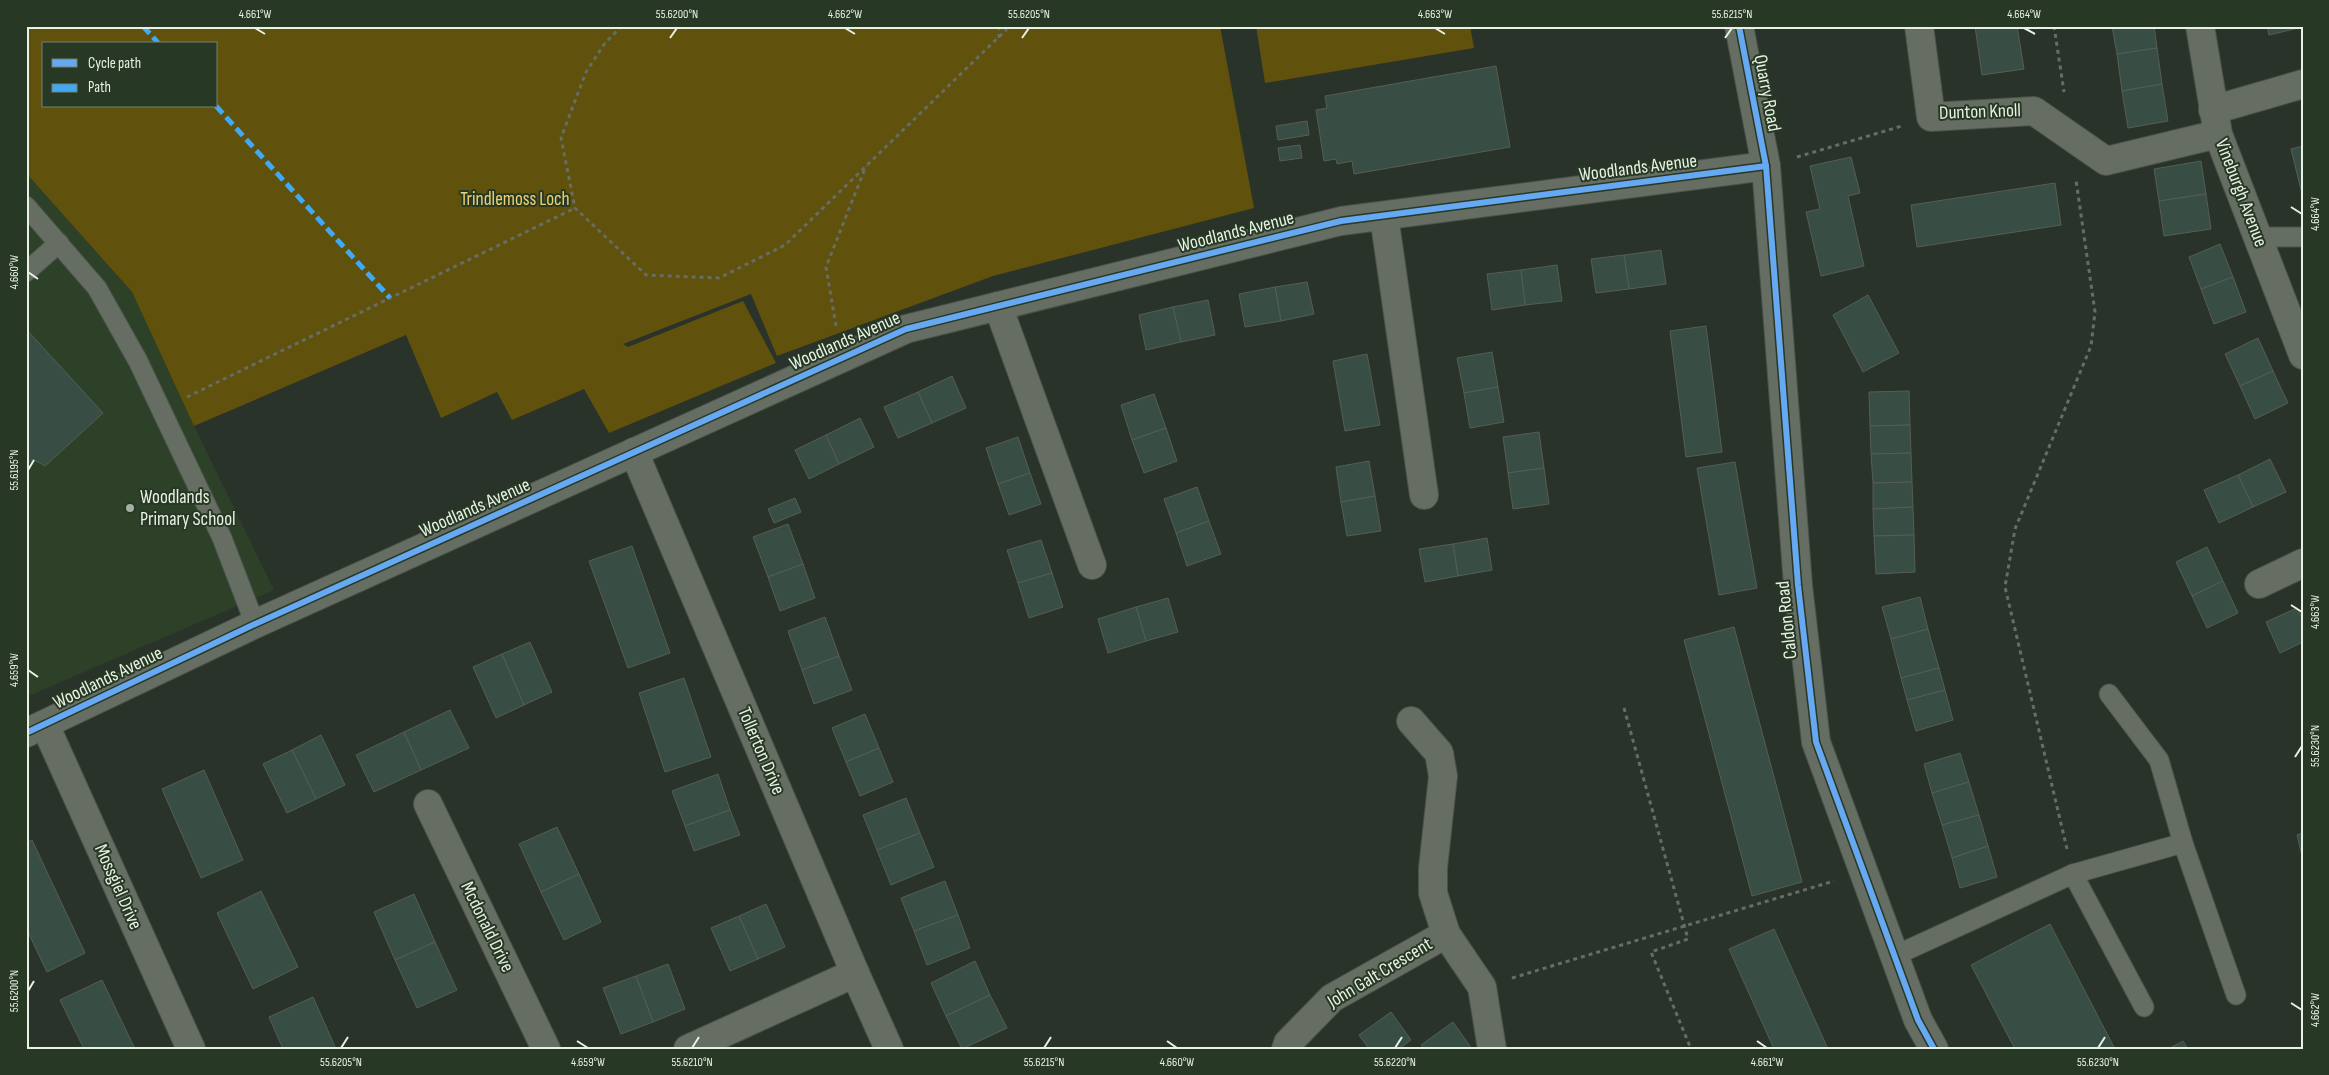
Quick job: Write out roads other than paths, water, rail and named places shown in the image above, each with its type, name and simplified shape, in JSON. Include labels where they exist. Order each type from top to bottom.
[{"type":"street","name":"Quarry Road","points":[[1739,26],[1766,166]]},
{"type":"street","name":"Dunton Knoll","points":[[1919,26],[1931,117],[2034,111],[2106,161],[2215,122],[2303,84]]},
{"type":"street","name":"Vineburgh Avenue","points":[[2200,26],[2215,122],[2303,355]]},
{"type":"street","name":"Woodlands Avenue","points":[[35,729],[255,624],[906,329],[1341,221],[1766,166]]},
{"type":"street","name":"Caldon Road","points":[[1766,166],[1798,585],[1816,742],[1918,1020],[1934,1049]]},
{"type":"street","points":[[1384,216],[1424,495]]},
{"type":"street","points":[[998,306],[1092,565]]},
{"type":"street","name":"Tollerton Drive","points":[[634,452],[889,1049]]},
{"type":"street","points":[[2259,584],[2303,563]]},
{"type":"street","name":"John Galt Crescent","points":[[1286,1049],[1288,1043],[1332,998],[1446,934],[1433,893],[1433,868],[1443,776],[1439,753],[1411,721]]},
{"type":"street","name":"Mossgiel Drive","points":[[35,729],[191,1049]]},
{"type":"street","name":"Mcdonald Drive","points":[[428,804],[546,1049]]},
{"type":"street","points":[[1446,934],[1482,988],[1492,1049]]},
{"type":"street","points":[[688,1049],[855,973]]},
{"type":"lane","points":[[26,206],[97,288],[138,361],[222,538],[255,624]]},
{"type":"lane","points":[[2258,237],[2303,237]]},
{"type":"lane","points":[[26,272],[59,243]]},
{"type":"lane","points":[[2109,694],[2159,760],[2183,843],[2236,996]]},
{"type":"lane","points":[[1894,956],[2073,874],[2183,843]]},
{"type":"lane","points":[[2073,874],[2144,1007]]},
{"type":"place","name":"Woodlands Primary School","points":[[130,508]]},
{"type":"park label","name":"Trindlemoss Loch","points":[[515,199]]}]
